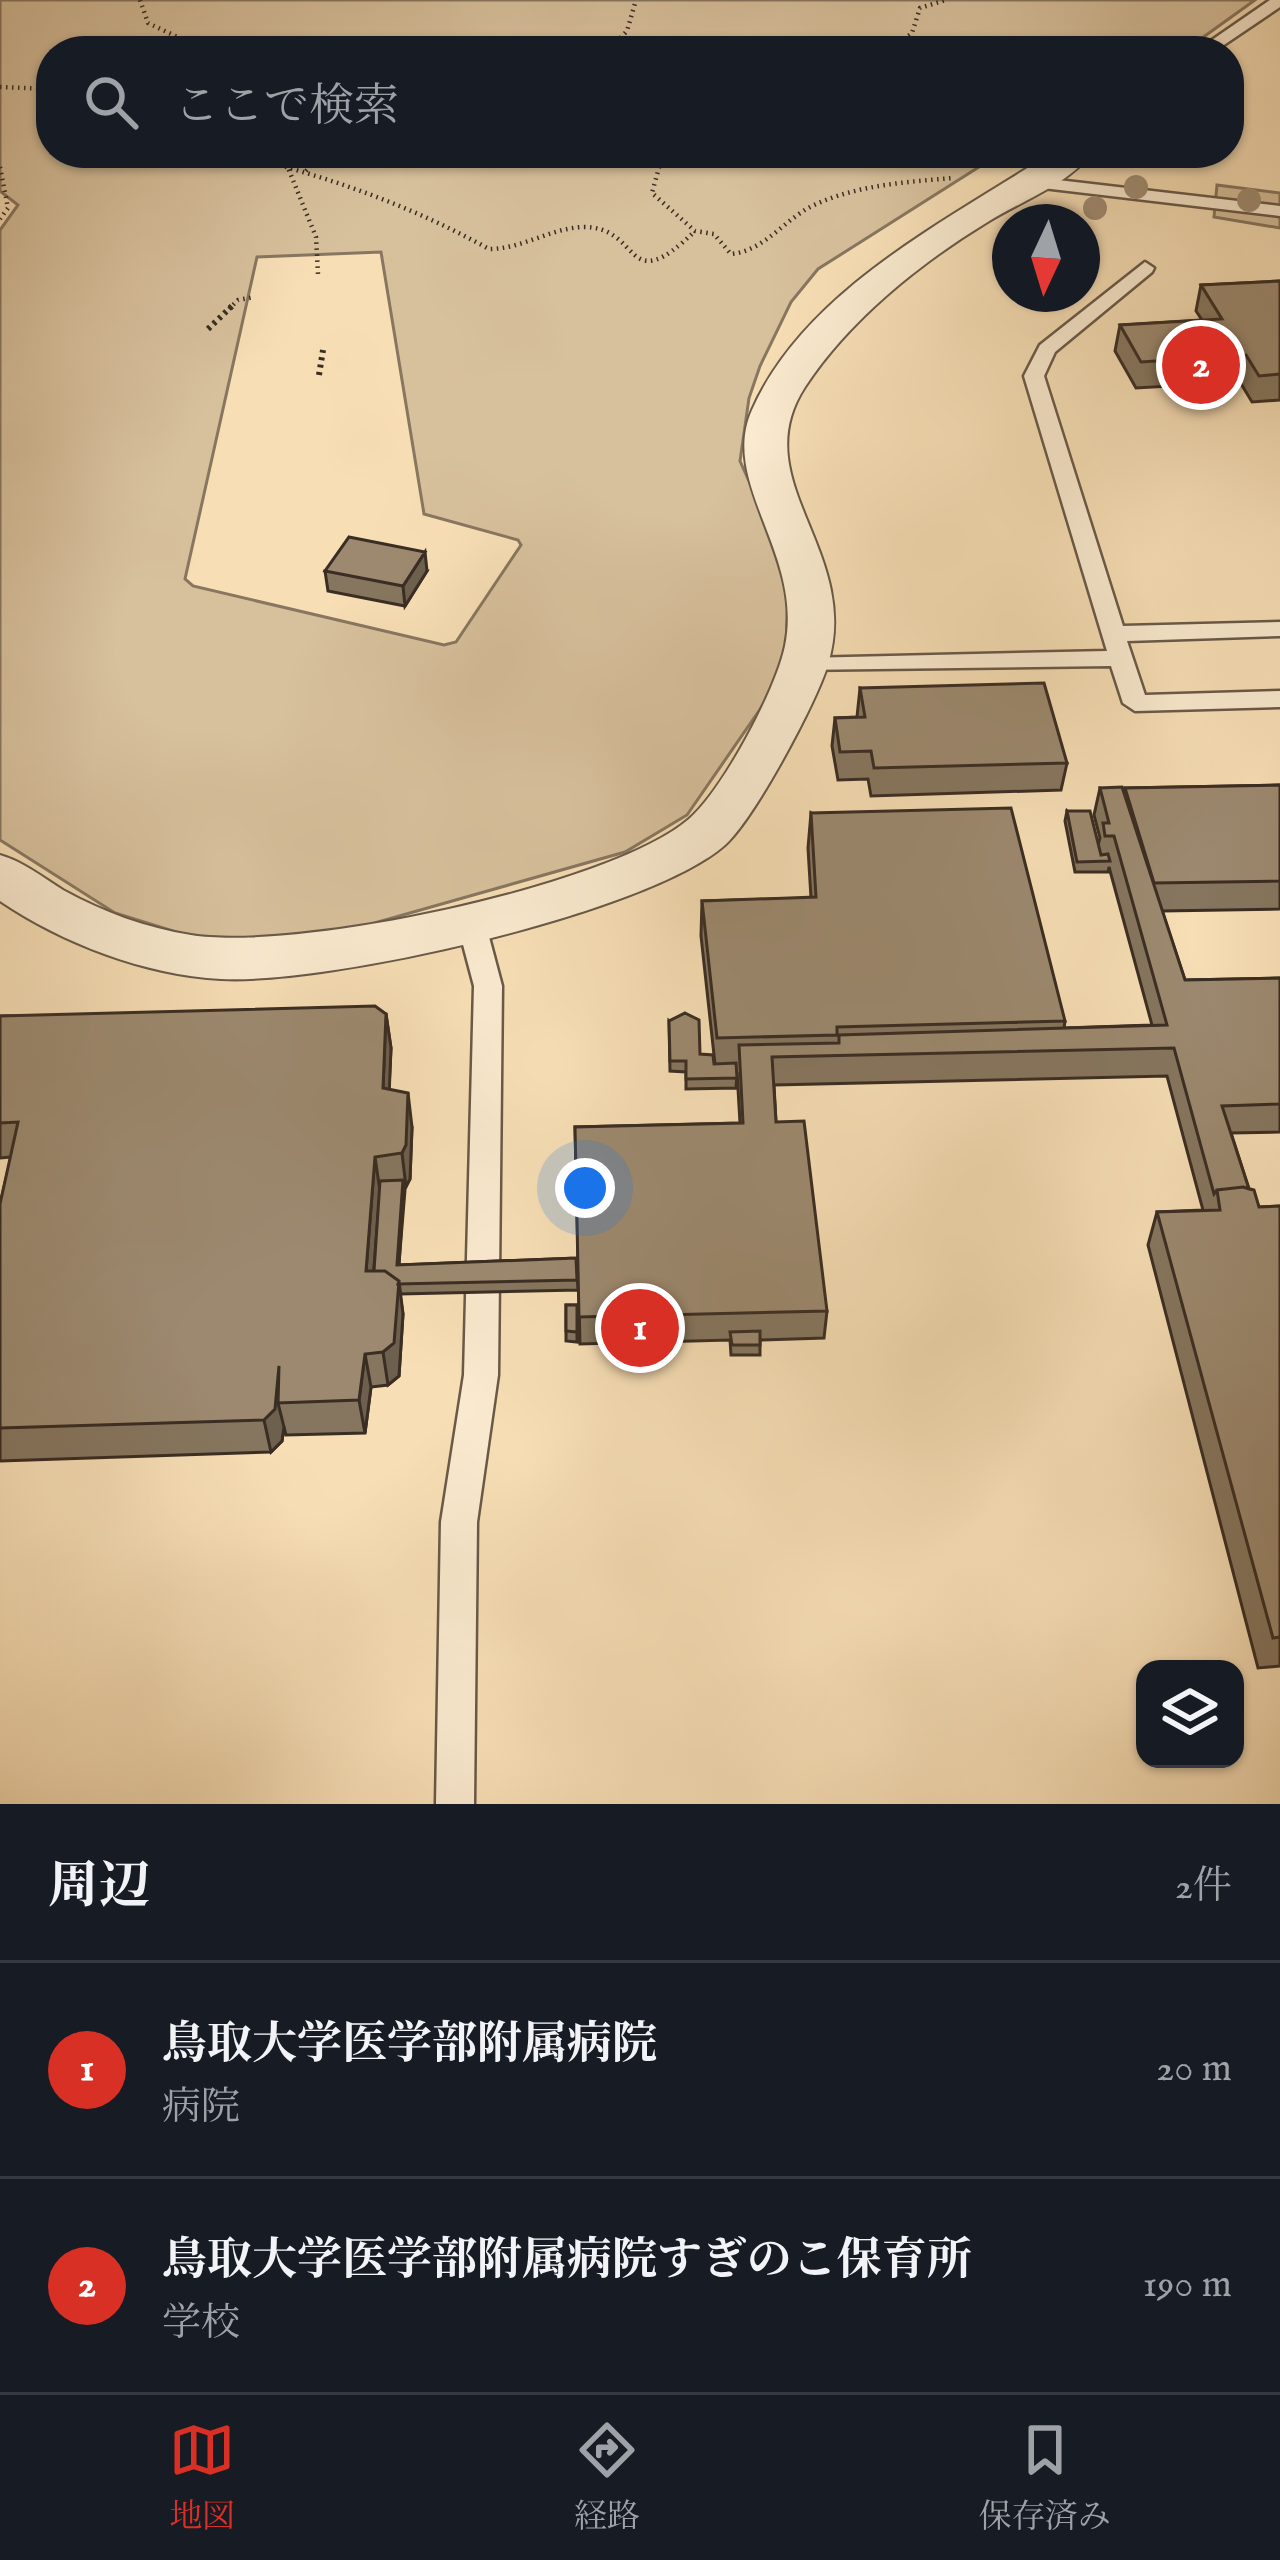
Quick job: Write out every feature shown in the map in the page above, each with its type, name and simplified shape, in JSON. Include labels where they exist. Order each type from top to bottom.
[{"type":"street","points":[[6,886],[116,936],[218,958],[289,957],[471,922],[643,869],[710,830],[805,665],[811,627],[809,574],[766,478],[765,426],[786,385],[864,298],[926,247],[1054,168]]},
{"type":"lane","points":[[1226,36],[1280,0]]},
{"type":"lane","points":[[1054,168],[1280,196]]},
{"type":"lane","points":[[1054,168],[1280,212]]},
{"type":"lane","points":[[1145,268],[1047,349],[1034,376],[1111,634],[1135,704],[1280,699]]},
{"type":"lane","points":[[1111,634],[1280,629]]},
{"type":"lane","points":[[805,665],[1121,658]]},
{"type":"lane","points":[[455,1804],[459,1522],[481,1375],[488,986],[471,922]]},
{"type":"path","points":[[140,0],[148,22],[176,36]]},
{"type":"path","points":[[623,36],[636,0]]},
{"type":"path","points":[[908,36],[920,8],[946,0]]},
{"type":"path","points":[[0,87],[36,88]]},
{"type":"path","points":[[0,167],[2,200],[8,208],[0,219]]},
{"type":"path","points":[[288,168],[316,237],[318,274]]},
{"type":"path","points":[[292,168],[427,215],[489,250],[586,227],[605,233],[632,262],[654,264],[670,260],[695,232]]},
{"type":"path","points":[[305,171],[308,168]]},
{"type":"path","points":[[655,168],[652,193],[695,232],[714,234],[725,251],[746,254],[806,209],[855,189],[1054,168]]},
{"type":"path","points":[[208,329],[238,300],[255,297]]},
{"type":"path","points":[[319,375],[323,350]]},
{"type":"shaded area","points":[[0,0],[1255,0],[1205,36],[36,36],[36,168],[977,168],[818,269],[791,302],[760,366],[749,398],[740,461],[771,530],[788,588],[786,652],[781,679],[687,815],[625,852],[311,941],[189,936],[115,913],[0,840],[0,230],[18,205],[0,191]],"holes":[[[381,252],[424,514],[518,540],[521,545],[456,642],[444,645],[193,586],[185,579],[257,257]]]},
{"type":"shaded area","points":[[1217,185],[1280,193],[1280,228],[1214,217]]},
{"type":"building","points":[[1280,281],[1280,374],[1259,376],[1246,355],[1141,362],[1120,325],[1222,319],[1201,285]]},
{"type":"building","points":[[349,537],[425,552],[403,586],[325,571]]},
{"type":"building","points":[[1044,683],[1067,763],[874,768],[871,751],[840,752],[835,718],[865,717],[860,688]]},
{"type":"building","points":[[1280,785],[1280,881],[1154,883],[1125,788]]},
{"type":"building","points":[[1122,787],[1185,980],[1280,978],[1280,1104],[1222,1106],[1249,1189],[1214,1194],[1174,1048],[772,1057],[776,1122],[804,1121],[827,1311],[579,1317],[575,1127],[743,1123],[739,1045],[839,1043],[839,1035],[1167,1025],[1114,836],[1105,836],[1103,823],[1109,823],[1100,788]]},
{"type":"building","points":[[1011,808],[1065,1021],[837,1027],[837,1035],[717,1038],[702,901],[816,897],[811,813]]},
{"type":"building","points":[[1067,811],[1090,811],[1101,855],[1108,854],[1110,861],[1077,862]]},
{"type":"building","points":[[375,1006],[386,1014],[383,1088],[408,1093],[406,1145],[402,1153],[375,1157],[366,1271],[385,1271],[399,1281],[394,1343],[383,1352],[365,1354],[359,1400],[278,1403],[279,1366],[275,1409],[264,1420],[0,1428],[0,1204],[18,1122],[0,1123],[0,1016]]},
{"type":"building","points":[[685,1013],[699,1020],[700,1054],[713,1055],[714,1064],[736,1063],[737,1078],[686,1079],[686,1061],[670,1061],[669,1021]]},
{"type":"building","points":[[403,1180],[397,1265],[576,1258],[577,1280],[398,1284],[385,1271],[374,1271],[380,1181]]},
{"type":"building","points":[[1217,1190],[1254,1190],[1259,1207],[1280,1206],[1280,1637],[1273,1638],[1157,1212],[1220,1210]]},
{"type":"building","points":[[566,1305],[577,1305],[577,1332],[566,1331]]},
{"type":"building","points":[[760,1331],[760,1345],[732,1345],[730,1332]]},
{"type":"place","name":"鳥取大学医学部附属病院すぎのこ保育所","points":[[1201,365]]},
{"type":"place","name":"鳥取大学医学部附属病院","points":[[640,1328]]}]
